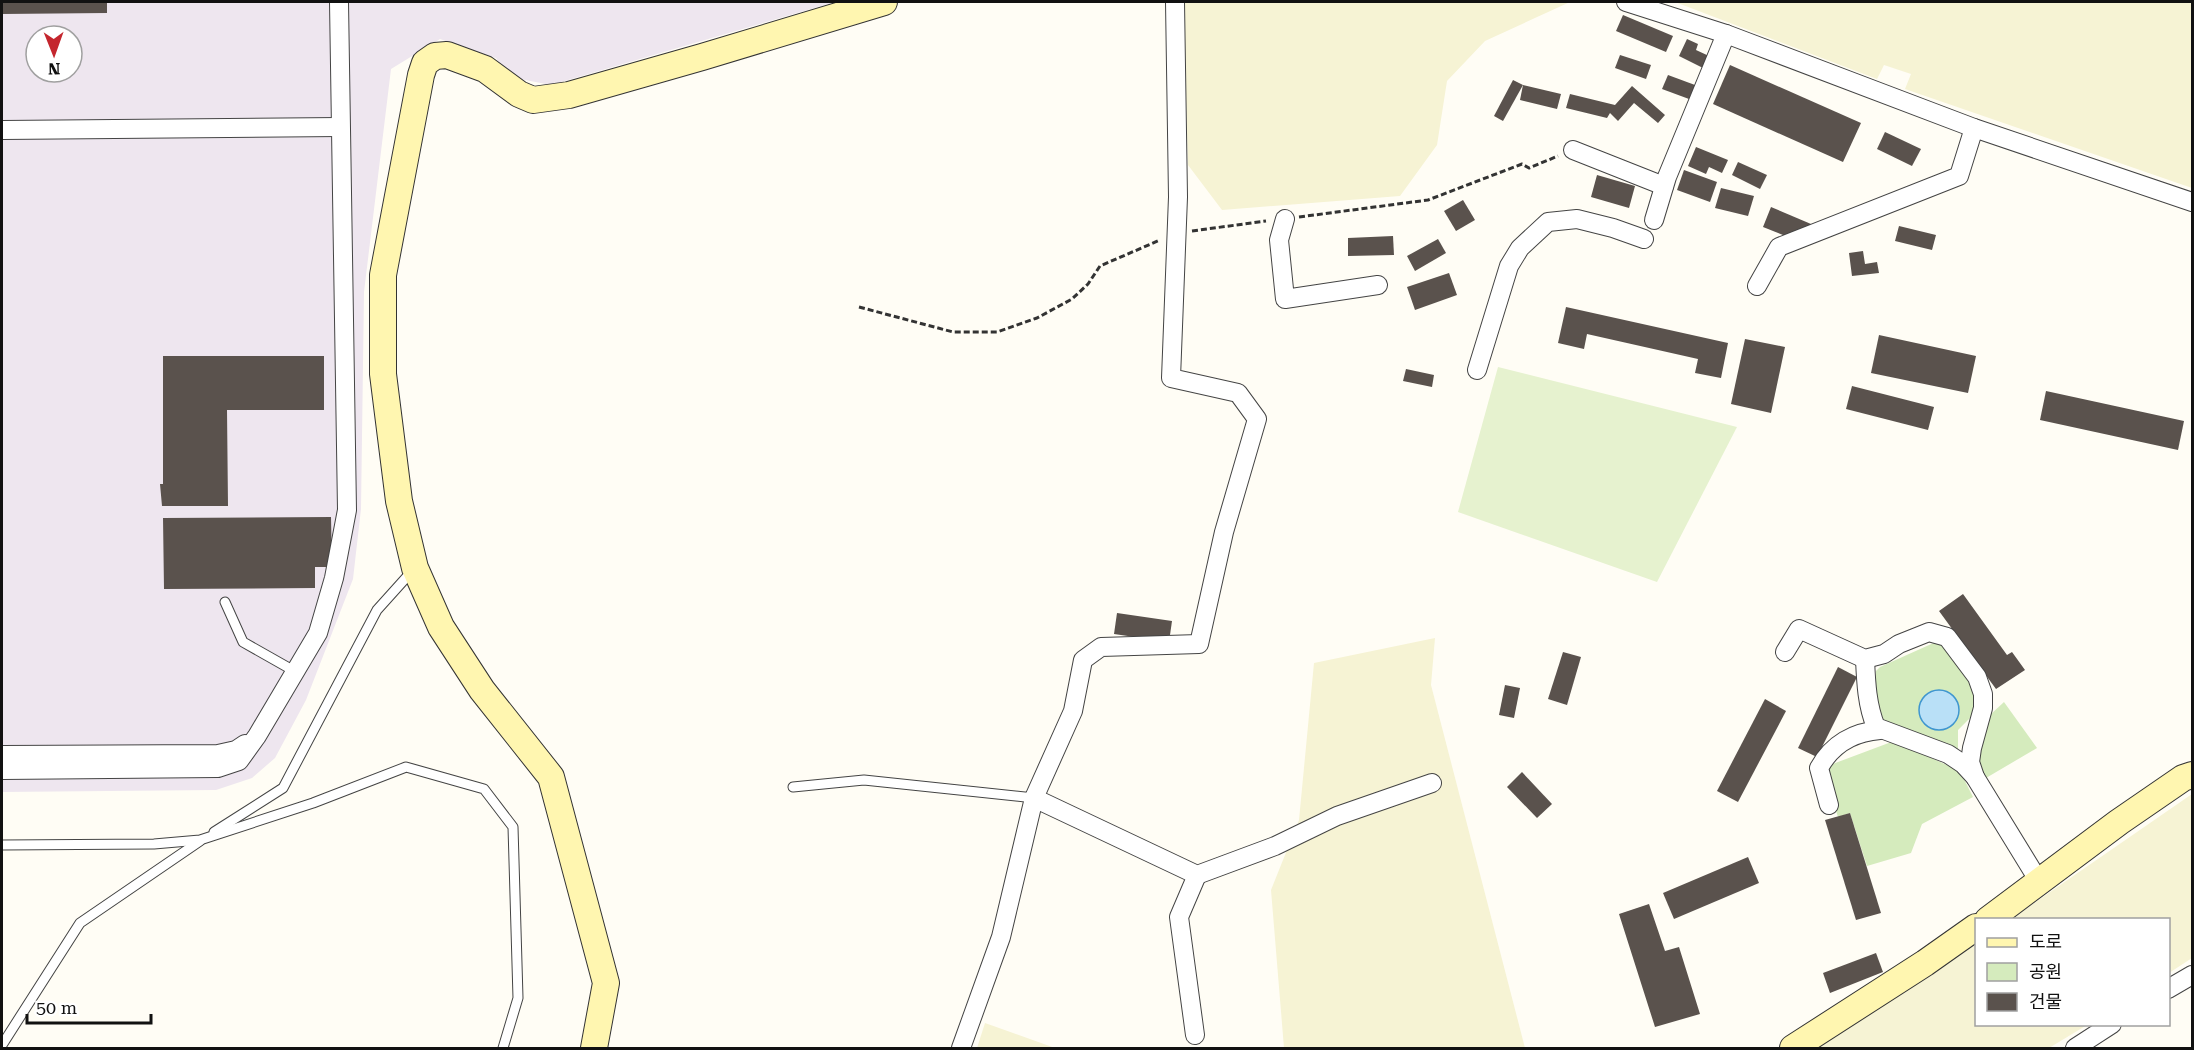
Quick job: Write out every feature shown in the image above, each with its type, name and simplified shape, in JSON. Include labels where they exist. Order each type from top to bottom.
[{"type":"street","points":[[2,770],[218,768],[239,762],[318,633],[334,578],[347,510],[339,127],[339,2]]},
{"type":"street","points":[[594,1048],[606,982],[551,777],[482,690],[447,636],[415,568],[399,501],[385,385],[382,275],[421,75],[425,63],[435,56],[447,55],[485,69],[519,94],[533,100],[569,95],[884,2]]},
{"type":"street","points":[[961,1048],[1001,936],[1034,798],[1073,711],[1083,660],[1101,647],[1199,644],[1224,532],[1257,420],[1238,393],[1171,378],[1178,197],[1175,2]]},
{"type":"street","points":[[1626,2],[1726,34],[1974,128],[2193,202]]},
{"type":"street","points":[[1654,219],[1664,186],[1726,34]]},
{"type":"street","points":[[2,130],[339,127]]},
{"type":"street","points":[[1757,286],[1779,247],[1959,177],[1974,128]]},
{"type":"street","points":[[1573,150],[1664,186]]},
{"type":"street","points":[[1285,219],[1280,240],[1285,299],[1378,285]]},
{"type":"street","points":[[1477,370],[1509,266],[1520,248],[1548,222],[1577,219],[1644,239]]},
{"type":"street","points":[[1785,652],[1799,629],[1865,659],[1884,654],[1899,644],[1929,632],[1947,637],[1977,676],[1983,694],[1983,708],[1970,762],[1975,777]]},
{"type":"street","points":[[1865,659],[1870,714],[1876,727],[1948,754],[1963,764],[1975,777],[2040,883]]},
{"type":"street","points":[[1829,805],[1819,768],[1823,761],[1846,739],[1862,731],[1880,730]]},
{"type":"street","points":[[2,755],[218,754],[236,750],[257,736]]},
{"type":"street","points":[[1991,918],[2120,822],[2183,778],[2193,776]]},
{"type":"street","points":[[1034,798],[1197,875],[1275,846],[1337,816],[1432,783]]},
{"type":"street","points":[[1195,1035],[1179,917],[1197,875]]},
{"type":"street","points":[[1793,1048],[1975,928]]},
{"type":"street","points":[[2170,988],[2193,975]]},
{"type":"street","points":[[2075,1048],[2109,1026]]},
{"type":"lane","points":[[2,1045],[80,923],[200,840],[283,788],[377,610],[415,568]]},
{"type":"lane","points":[[225,602],[243,642],[296,672]]},
{"type":"lane","points":[[2,845],[154,844],[200,840],[313,803],[406,767],[484,789],[513,827],[518,998],[503,1048]]},
{"type":"lane","points":[[793,787],[864,780],[1034,798]]},
{"type":"path","points":[[859,307],[953,332],[997,332],[1037,318],[1072,299],[1088,284],[1100,266],[1177,233],[1428,200],[1522,164],[1529,168],[1573,150]]},
{"type":"shaded area","points":[[2,2],[835,2],[551,85],[510,77],[496,58],[440,39],[391,69],[364,292],[361,509],[353,579],[306,700],[275,758],[252,778],[216,790],[2,792]]},
{"type":"shaded area","points":[[1183,2],[1570,2],[1485,41],[1447,81],[1437,145],[1400,196],[1222,210],[1188,165]]},
{"type":"shaded area","points":[[1675,2],[2192,2],[2192,188],[1905,89],[1911,74],[1884,65],[1877,79]]},
{"type":"shaded area","points":[[1435,638],[1431,685],[1525,1048],[1284,1048],[1271,890],[1299,820],[1314,663]]},
{"type":"shaded area","points":[[2192,794],[2192,958],[2170,972],[2170,918],[2012,918]]},
{"type":"shaded area","points":[[1975,944],[1975,1026],[2085,1026],[2049,1048],[1807,1048],[1901,995]]},
{"type":"shaded area","points":[[985,1023],[1055,1048],[977,1048]]},
{"type":"green space","points":[[1498,367],[1737,427],[1657,582],[1458,512]]},
{"type":"green space","points":[[1938,641],[1944,644],[1977,691],[1973,715],[1958,730],[1958,750],[1954,752],[1881,723],[1876,695],[1876,671],[1880,667]]},
{"type":"green space","points":[[2004,702],[2037,748],[1986,778],[1979,765],[1978,757],[1990,715]]},
{"type":"green space","points":[[1894,741],[1960,771],[1973,797],[1922,824],[1911,853],[1867,866],[1850,813],[1838,817],[1822,768]]},
{"type":"water","points":[[1939,690],[1953,696],[1959,710],[1953,724],[1939,730],[1925,724],[1919,710],[1925,696]]},
{"type":"building","points":[[2,2],[107,2],[107,13],[2,14]]},
{"type":"building","points":[[1623,15],[1673,36],[1666,52],[1616,31]]},
{"type":"building","points":[[1687,39],[1698,44],[1696,50],[1709,56],[1703,68],[1679,56]]},
{"type":"building","points":[[1620,55],[1651,65],[1646,79],[1615,68]]},
{"type":"building","points":[[1730,65],[1861,123],[1843,162],[1713,104]]},
{"type":"building","points":[[1668,75],[1695,85],[1689,99],[1662,89]]},
{"type":"building","points":[[1513,80],[1523,85],[1503,121],[1494,116]]},
{"type":"building","points":[[1523,85],[1561,94],[1557,109],[1520,100]]},
{"type":"building","points":[[1632,86],[1665,115],[1658,123],[1634,103],[1618,121],[1610,113],[1607,118],[1566,108],[1570,94],[1615,105]]},
{"type":"building","points":[[1885,132],[1921,149],[1912,166],[1877,149]]},
{"type":"building","points":[[1696,147],[1728,160],[1722,173],[1709,167],[1706,174],[1688,166]]},
{"type":"building","points":[[1738,162],[1767,175],[1760,189],[1732,175]]},
{"type":"building","points":[[1684,170],[1717,182],[1710,202],[1677,190]]},
{"type":"building","points":[[1597,175],[1635,186],[1629,208],[1591,197]]},
{"type":"building","points":[[1721,188],[1754,196],[1748,216],[1715,208]]},
{"type":"building","points":[[1463,200],[1475,220],[1456,231],[1444,211]]},
{"type":"building","points":[[1771,207],[1811,224],[1803,243],[1763,227]]},
{"type":"building","points":[[1899,226],[1936,235],[1932,250],[1895,241]]},
{"type":"building","points":[[1393,236],[1394,255],[1348,256],[1348,238]]},
{"type":"building","points":[[1438,239],[1446,253],[1415,271],[1407,256]]},
{"type":"building","points":[[1863,251],[1865,264],[1877,262],[1879,273],[1852,276],[1849,253]]},
{"type":"building","points":[[1449,273],[1457,295],[1415,310],[1407,287]]},
{"type":"building","points":[[1566,307],[1728,343],[1721,378],[1695,373],[1698,359],[1587,334],[1584,349],[1558,343]]},
{"type":"building","points":[[1879,335],[1976,356],[1968,393],[1871,373]]},
{"type":"building","points":[[1745,339],[1785,347],[1771,413],[1731,404]]},
{"type":"building","points":[[163,356],[324,356],[324,410],[227,410],[228,506],[162,506],[160,484],[163,484]]},
{"type":"building","points":[[1406,369],[1434,375],[1432,387],[1403,381]]},
{"type":"building","points":[[1852,386],[1934,407],[1928,430],[1846,409]]},
{"type":"building","points":[[2046,391],[2184,421],[2178,450],[2040,420]]},
{"type":"building","points":[[331,517],[332,567],[315,567],[315,588],[164,589],[163,518]]},
{"type":"building","points":[[1963,594],[2007,655],[2012,652],[2025,670],[1996,689],[1939,611]]},
{"type":"building","points":[[1117,613],[1172,621],[1169,642],[1114,634]]},
{"type":"building","points":[[1563,652],[1581,657],[1567,705],[1548,699]]},
{"type":"building","points":[[1838,667],[1857,677],[1817,757],[1798,748]]},
{"type":"building","points":[[1505,685],[1520,688],[1514,718],[1499,715]]},
{"type":"building","points":[[1765,699],[1786,711],[1738,802],[1717,791]]},
{"type":"building","points":[[1522,772],[1552,804],[1537,818],[1507,787]]},
{"type":"building","points":[[1850,813],[1881,913],[1856,920],[1825,820]]},
{"type":"building","points":[[1748,857],[1759,883],[1674,919],[1663,893]]},
{"type":"building","points":[[1649,904],[1665,951],[1679,947],[1700,1014],[1655,1027],[1619,914]]},
{"type":"building","points":[[1876,953],[1883,972],[1830,993],[1823,973]]}]
